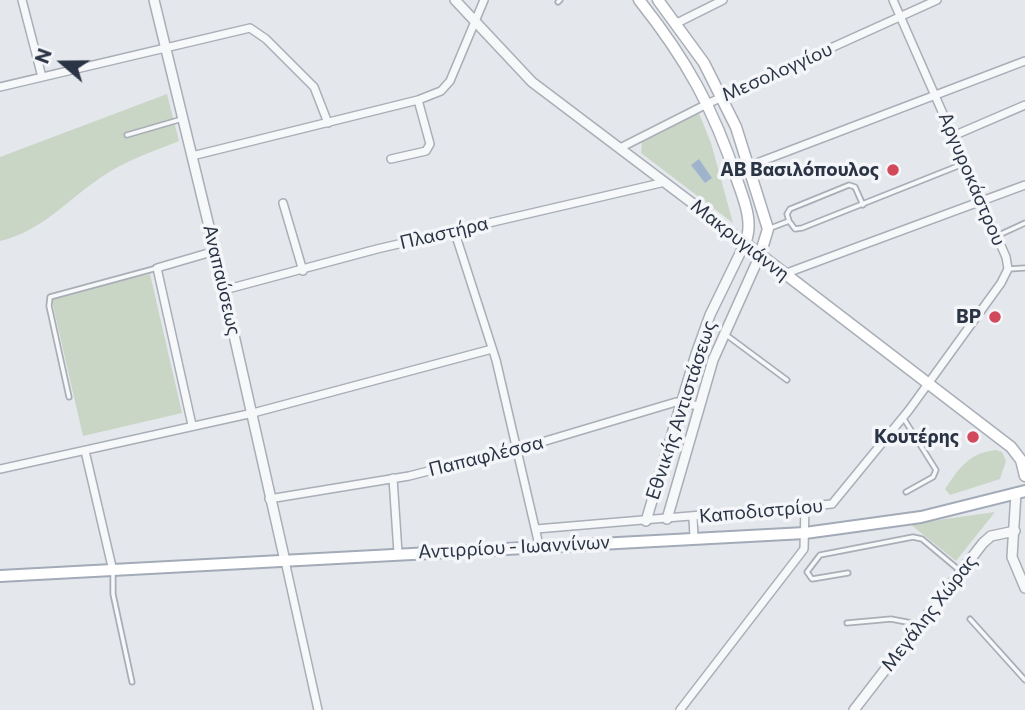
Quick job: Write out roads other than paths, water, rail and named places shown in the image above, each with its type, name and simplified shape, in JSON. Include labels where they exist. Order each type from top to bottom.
[{"type":"main road","name":"Εθνικής Αντιστάσεως","points":[[639,0],[675,46],[709,103],[724,139],[750,226],[745,243]]},
{"type":"main road","points":[[658,0],[677,23],[723,97],[749,166],[768,229]]},
{"type":"main road","name":"Εθνικής Αντιστάσεως","points":[[760,255],[768,229]]},
{"type":"main road","name":"Μακρυγιάννη","points":[[745,243],[1012,447],[1023,459],[1025,476]]},
{"type":"main road","name":"Αντιρρίου - Ιωαννίνων","points":[[0,576],[539,545],[805,533],[920,517],[1020,492]]},
{"type":"street","points":[[22,0],[42,77]]},
{"type":"street","name":"Αναπαύσεως","points":[[155,0],[181,119],[225,290],[285,561]]},
{"type":"street","name":"Μακρυγιάννη","points":[[454,0],[532,82],[745,243]]},
{"type":"street","points":[[192,156],[418,100],[445,88],[484,0]]},
{"type":"street","points":[[677,23],[723,0]]},
{"type":"street","name":"Αργυροκάστρου","points":[[893,0],[997,236],[1008,269],[928,383]]},
{"type":"street","name":"Μεσολογγίου","points":[[620,148],[709,103],[937,0]]},
{"type":"street","points":[[0,87],[166,50],[242,29],[254,29],[314,87],[328,123]]},
{"type":"street","points":[[749,166],[1025,61]]},
{"type":"street","points":[[391,159],[426,150],[430,144],[418,100]]},
{"type":"street","points":[[953,136],[1025,105]]},
{"type":"street","name":"Πλαστήρα","points":[[225,290],[377,249],[665,182]]},
{"type":"street","points":[[784,274],[1025,185]]},
{"type":"street","points":[[283,203],[303,271]]},
{"type":"street","points":[[455,233],[492,349],[539,545]]},
{"type":"street","name":"Εθνικής Αντιστάσεως","points":[[646,521],[710,315],[745,243]]},
{"type":"street","points":[[192,425],[156,268],[215,251]]},
{"type":"street","name":"Εθνικής Αντιστάσεως","points":[[667,519],[723,332],[760,255]]},
{"type":"street","points":[[0,469],[253,413],[492,349]]},
{"type":"street","name":"Καποδιστρίου","points":[[536,529],[832,504],[903,418],[928,383]]},
{"type":"street","points":[[681,402],[699,407]]},
{"type":"street","name":"Παπαφλέσσα","points":[[270,499],[393,478],[517,448],[681,402]]},
{"type":"street","points":[[85,451],[113,571]]},
{"type":"street","points":[[393,478],[398,553]]},
{"type":"street","points":[[1020,492],[1012,557],[1025,587]]},
{"type":"street","points":[[680,710],[805,550],[805,508]]},
{"type":"street","points":[[1015,531],[1025,514]]},
{"type":"street","points":[[693,517],[694,538]]},
{"type":"street","name":"Μεγάλης Χώρας","points":[[854,710],[919,624],[991,537],[1015,531]]},
{"type":"street","points":[[285,561],[318,710]]},
{"type":"lane","points":[[127,135],[181,119]]},
{"type":"lane","points":[[863,205],[855,187],[849,185],[790,209],[787,214],[789,221],[798,229],[863,205],[965,163]]},
{"type":"lane","points":[[768,229],[789,221]]},
{"type":"lane","points":[[997,236],[1025,223]]},
{"type":"lane","points":[[69,397],[48,306],[50,297],[156,268]]},
{"type":"lane","points":[[1008,269],[1025,268]]},
{"type":"lane","points":[[723,332],[787,380]]},
{"type":"lane","points":[[903,418],[936,470],[933,477],[906,492]]},
{"type":"lane","points":[[848,573],[812,579],[807,572],[820,555],[914,537],[922,539],[961,571]]},
{"type":"lane","points":[[113,571],[115,606],[132,682]]},
{"type":"lane","points":[[847,623],[891,619],[919,624]]},
{"type":"lane","points":[[970,619],[1025,680]]},
{"type":"water","points":[[699,159],[712,178],[705,183],[691,165]]},
{"type":"place","name":"ΑΒ Βασιλόπουλος","points":[[893,170]]},
{"type":"place","name":"BP","points":[[995,317]]},
{"type":"place","name":"Κουτέρης","points":[[973,437]]}]
